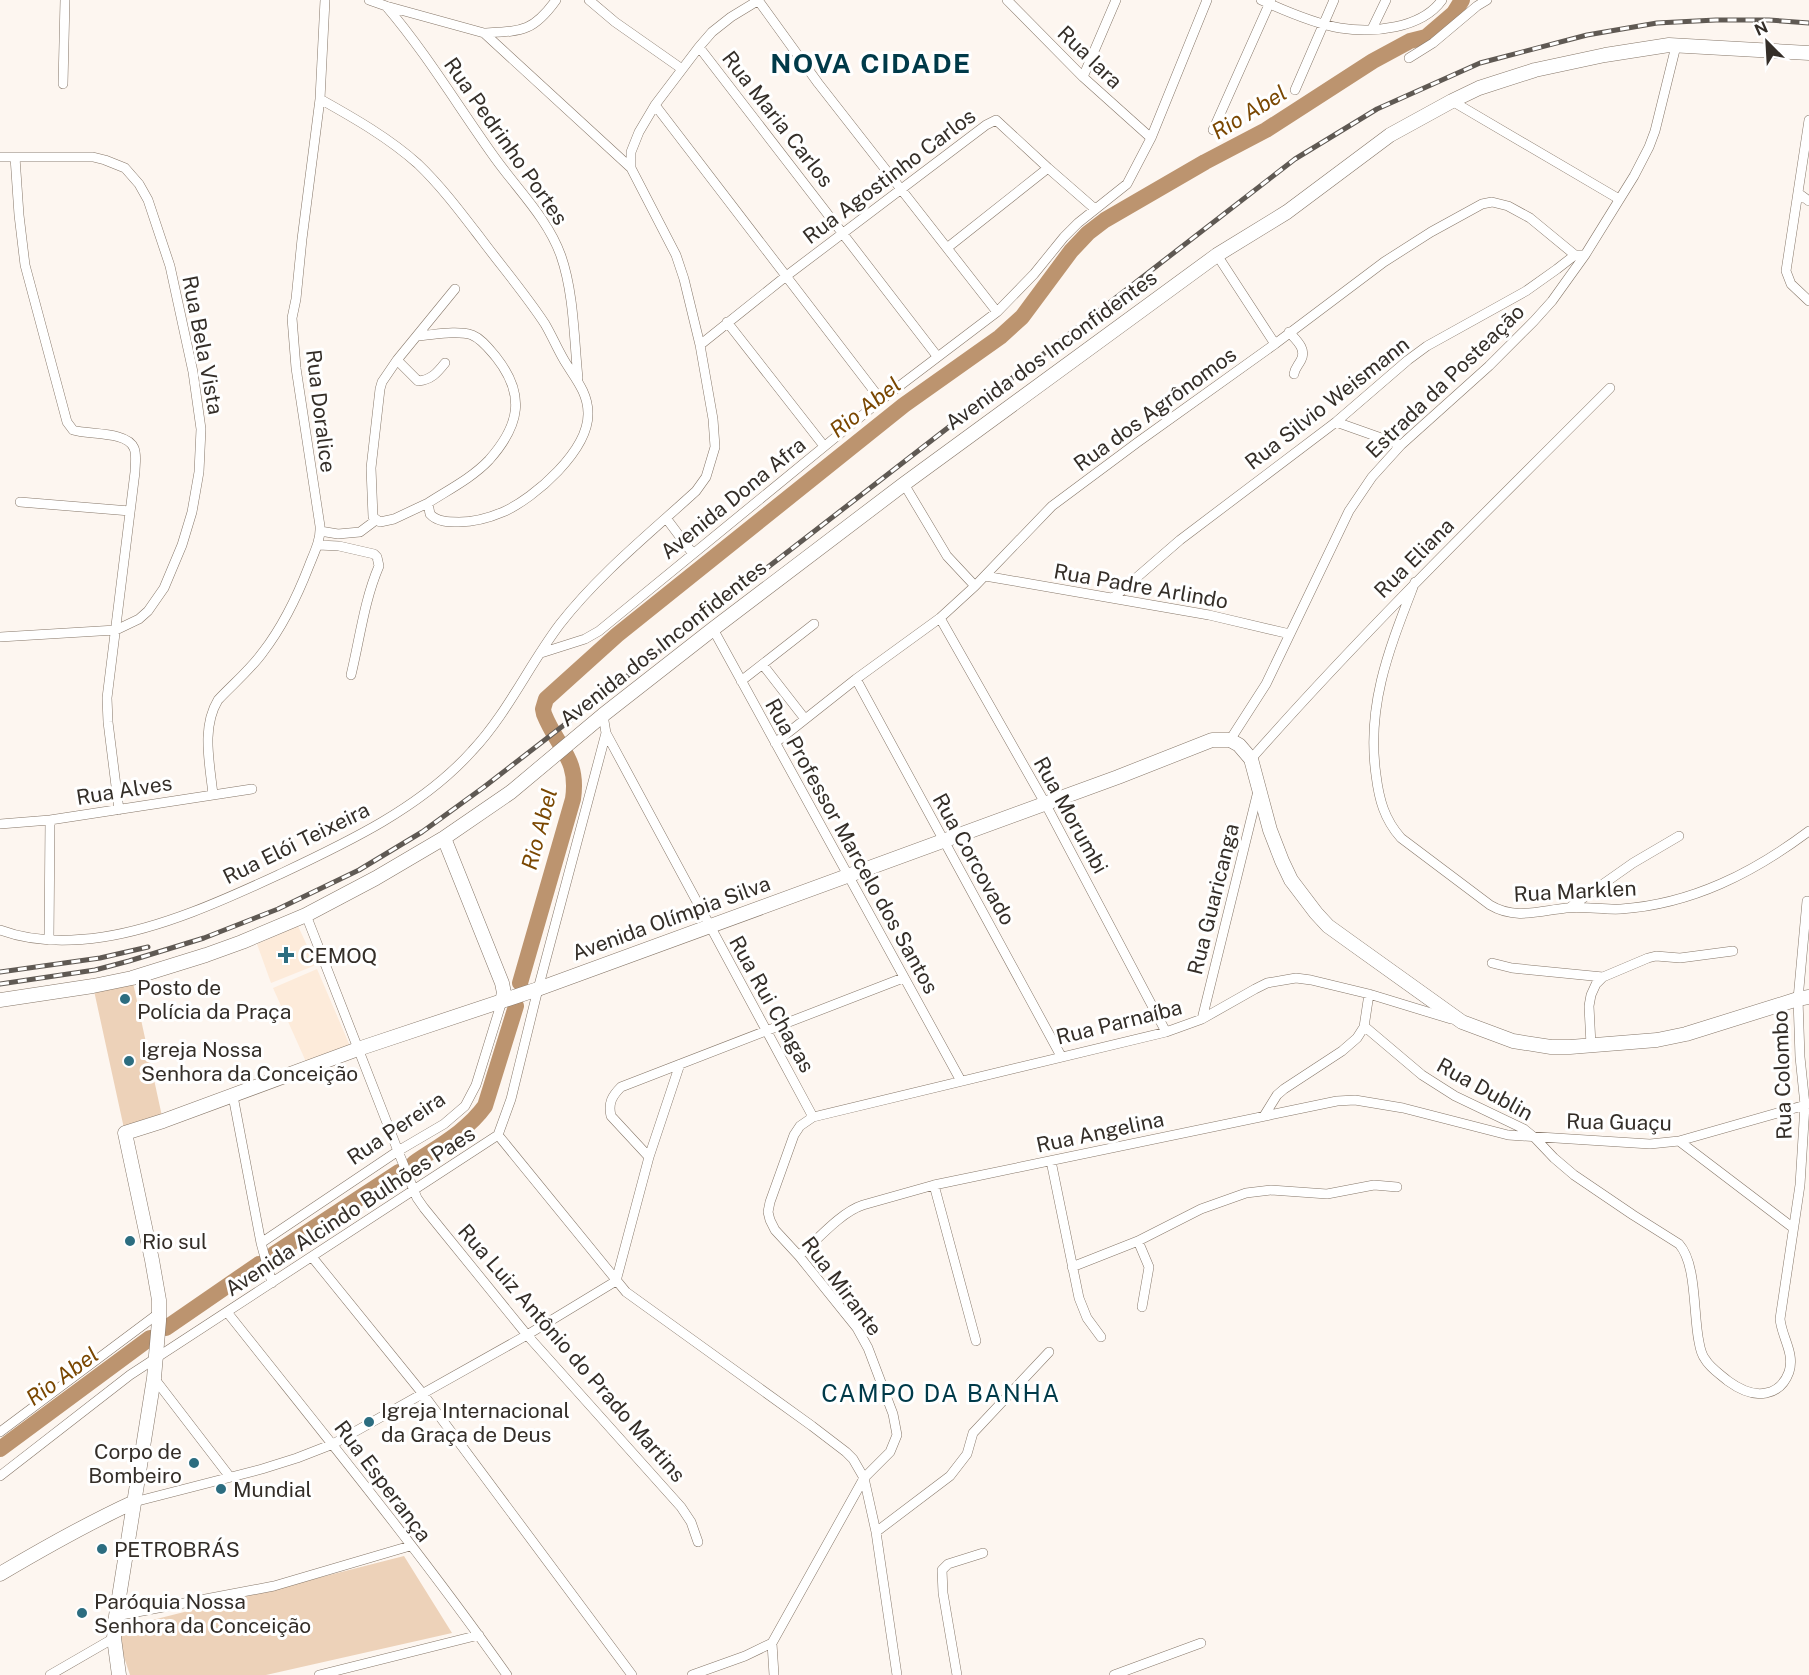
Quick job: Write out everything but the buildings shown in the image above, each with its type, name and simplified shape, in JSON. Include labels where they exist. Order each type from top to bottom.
[{"type":"main road","name":"Avenida dos Inconfidentes","points":[[0,1000],[132,978],[206,956],[306,915],[376,878],[444,838],[511,792],[603,715],[904,484],[1216,255],[1287,212],[1390,135],[1479,88],[1535,70],[1605,55],[1669,45],[1676,46]]},
{"type":"main road","points":[[1676,46],[1809,52]]},
{"type":"main road","name":"Avenida Olímpia Silva","points":[[159,1317],[152,1260],[125,1132],[163,1121],[358,1049],[506,1000],[1212,740],[1230,740]]},
{"type":"main road","points":[[1230,740],[1244,749],[1251,759],[1270,830],[1282,861],[1291,880],[1316,913],[1328,926],[1462,1022],[1513,1041],[1532,1045],[1551,1047],[1591,1045],[1657,1040],[1686,1034],[1803,998]]},
{"type":"main road","name":"Rua Pereira","points":[[444,838],[502,981],[506,1000]]},
{"type":"main road","points":[[119,1675],[114,1638],[116,1616],[154,1378],[159,1317]]},
{"type":"main road","points":[[0,1574],[49,1545],[134,1502]]},
{"type":"street","points":[[63,84],[66,0]]},
{"type":"street","name":"Rua Doralice","points":[[213,795],[208,728],[214,708],[218,700],[257,660],[276,635],[289,613],[318,545],[320,531],[296,368],[292,318],[320,99],[325,0]]},
{"type":"street","points":[[369,0],[484,33],[514,32],[533,26],[541,20],[556,0]]},
{"type":"street","points":[[589,0],[615,22],[682,69]]},
{"type":"street","points":[[631,168],[631,152],[634,142],[655,105],[682,69],[712,32],[758,0],[818,83],[997,312]]},
{"type":"street","name":"Rua Iara","points":[[1007,0],[1083,77],[1151,138]]},
{"type":"street","points":[[1083,77],[1116,0]]},
{"type":"street","name":"Avenida Dona Afra","points":[[542,653],[585,639],[599,631],[881,400],[997,312],[1034,274],[1064,237],[1127,184],[1151,138],[1207,0]]},
{"type":"street","points":[[1295,90],[1334,0]]},
{"type":"street","points":[[1372,29],[1386,0]]},
{"type":"street","points":[[1213,130],[1267,1],[1339,28],[1372,29],[1396,26],[1420,19],[1430,13],[1442,0]]},
{"type":"street","points":[[1409,58],[1433,44],[1487,0]]},
{"type":"street","name":"Rua Pedrinho Portes","points":[[386,6],[416,43],[501,166],[534,208],[555,243],[561,257],[568,288],[578,381]]},
{"type":"street","points":[[484,33],[631,168]]},
{"type":"street","name":"Estrada da Posteação","points":[[1230,740],[1266,684],[1349,511],[1372,477],[1401,445],[1489,366],[1552,301],[1580,255],[1619,199],[1642,162],[1655,131],[1676,46]]},
{"type":"street","name":"Rua Maria Carlos","points":[[699,47],[938,356]]},
{"type":"street","points":[[320,99],[398,148],[431,177],[466,218],[543,322],[586,397],[588,410],[586,431],[580,442],[555,475],[505,511],[482,520],[454,522],[437,520],[430,514],[428,503]]},
{"type":"street","points":[[1452,101],[1619,199]]},
{"type":"street","points":[[655,105],[785,278],[881,400]]},
{"type":"street","name":"Rua Agostinho Carlos","points":[[700,345],[844,233],[996,120],[1095,209]]},
{"type":"street","points":[[1809,120],[1786,272],[1791,284],[1809,301]]},
{"type":"street","name":"Rua Bela Vista","points":[[0,157],[93,157],[114,163],[132,174],[148,200],[170,266],[194,372],[201,429],[199,472],[192,512],[182,545],[164,588],[148,611],[134,622],[116,630],[0,637]]},
{"type":"street","points":[[15,157],[25,265],[63,412],[69,427],[73,430],[118,436],[134,446],[135,472],[108,686],[108,709],[119,810]]},
{"type":"street","name":"Rua Elói Teixeira","points":[[0,930],[22,937],[49,940],[103,937],[166,920],[254,886],[334,848],[414,800],[473,751],[526,679],[559,626],[584,596],[616,563],[701,485],[709,470],[714,447],[713,419],[700,345],[676,255],[631,168]]},
{"type":"street","points":[[947,248],[1048,168]]},
{"type":"street","points":[[1798,193],[1809,201]]},
{"type":"street","name":"Rua dos Agrônomos","points":[[775,742],[940,618],[986,576],[1052,506],[1384,262],[1431,232],[1482,204],[1491,202],[1530,218],[1580,255]]},
{"type":"street","points":[[1216,255],[1275,344]]},
{"type":"street","name":"Rua Silvio Weismann","points":[[1113,598],[1180,540],[1336,422],[1427,346],[1506,303],[1580,255]]},
{"type":"street","points":[[417,336],[467,334],[479,338],[510,376],[516,402],[514,419],[509,431],[488,460],[464,480],[428,503],[389,521],[380,522],[372,513],[371,468],[382,382],[397,360],[455,290]]},
{"type":"street","points":[[727,322],[824,446]]},
{"type":"street","points":[[1289,332],[1299,344],[1303,354],[1303,358],[1294,369],[1294,374]]},
{"type":"street","points":[[397,360],[418,381],[430,378],[445,363]]},
{"type":"street","name":"Rua Eliana","points":[[1251,759],[1414,582],[1610,388]]},
{"type":"street","points":[[1336,422],[1401,445]]},
{"type":"street","points":[[904,484],[938,542],[975,586]]},
{"type":"street","points":[[20,502],[130,511]]},
{"type":"street","points":[[666,518],[693,554]]},
{"type":"street","points":[[320,531],[338,534],[360,532],[376,520]]},
{"type":"street","points":[[318,545],[339,546],[374,554],[379,561],[366,601],[351,675]]},
{"type":"street","name":"Rua Padre Arlindo","points":[[986,576],[1209,615],[1290,634]]},
{"type":"street","name":"Rua Marklen","points":[[1414,582],[1384,665],[1374,709],[1374,763],[1378,789],[1386,817],[1396,832],[1413,848],[1497,909],[1514,914],[1569,908],[1620,909],[1688,897],[1741,875],[1778,854],[1809,831]]},
{"type":"street","name":"Rua Morumbi","points":[[940,618],[1045,803],[1166,1032]]},
{"type":"street","points":[[741,681],[814,624]]},
{"type":"street","name":"Rua Professor Marcelo dos Santos","points":[[713,629],[961,1080]]},
{"type":"street","points":[[763,665],[805,719]]},
{"type":"street","name":"Rua Corcovado","points":[[856,679],[1061,1056]]},
{"type":"street","name":"Rua Rui Chagas","points":[[603,715],[606,733],[813,1117]]},
{"type":"street","name":"Avenida Alcindo Bulhões Paes","points":[[2,1469],[130,1375],[157,1352],[227,1312],[271,1279],[312,1257],[498,1135],[511,1099],[533,990],[606,733]]},
{"type":"street","name":"Rua Alves","points":[[0,824],[50,820],[252,789]]},
{"type":"street","name":"Rua Guaricanga","points":[[1202,1018],[1258,789]]},
{"type":"street","points":[[49,940],[50,820]]},
{"type":"street","points":[[1569,908],[1679,836]]},
{"type":"street","name":"Rua Colombo","points":[[1780,1319],[1800,1185],[1807,1105],[1800,1058],[1807,901]]},
{"type":"street","name":"Rua Luiz Antônio do Prado Martins","points":[[306,915],[414,1190],[424,1208],[527,1335],[681,1507],[691,1522],[698,1542]]},
{"type":"street","points":[[1591,1045],[1589,1006],[1596,984],[1603,977],[1656,956],[1680,958],[1733,951]]},
{"type":"street","points":[[1492,963],[1521,970],[1603,977]]},
{"type":"street","points":[[649,1157],[611,1116],[610,1102],[621,1087],[903,978]]},
{"type":"street","name":"Rua Parnaíba","points":[[813,1117],[1166,1032],[1202,1018],[1255,989],[1281,980],[1296,978],[1311,980],[1370,994],[1462,1022]]},
{"type":"street","points":[[1264,1116],[1277,1095],[1297,1079],[1351,1044],[1361,1033],[1370,994]]},
{"type":"street","name":"Rua Pereira","points":[[262,1246],[400,1155],[465,1106],[476,1084],[506,1000]]},
{"type":"street","name":"Rua Dublin","points":[[1364,1026],[1422,1076],[1455,1096],[1524,1129],[1574,1176],[1682,1247],[1690,1265],[1697,1332],[1702,1355],[1710,1366],[1736,1387],[1745,1392],[1762,1394],[1777,1389],[1786,1379],[1791,1357],[1780,1319]]},
{"type":"street","points":[[134,1502],[297,1458],[333,1444],[527,1335],[616,1281],[649,1157],[681,1064]]},
{"type":"street","points":[[233,1096],[262,1246],[271,1279]]},
{"type":"street","name":"Rua Angelina","points":[[799,1256],[856,1207],[934,1185],[1345,1100],[1427,1114]]},
{"type":"street","name":"Rua Guaçu","points":[[1427,1114],[1508,1135],[1650,1144],[1680,1141],[1807,1105]]},
{"type":"street","name":"Rua Mirante","points":[[772,1642],[864,1478],[891,1452],[897,1435],[895,1422],[868,1348],[857,1328],[775,1230],[768,1212],[794,1135],[800,1126],[813,1117]]},
{"type":"street","points":[[498,1135],[616,1281],[637,1301],[831,1440],[853,1459],[864,1478],[876,1532],[897,1675]]},
{"type":"street","points":[[1680,1141],[1792,1227]]},
{"type":"street","points":[[1051,1161],[1072,1267],[1083,1309],[1101,1337]]},
{"type":"street","points":[[934,1185],[976,1341]]},
{"type":"street","points":[[1072,1267],[1138,1241],[1201,1209],[1246,1193],[1272,1190],[1327,1194],[1374,1185],[1396,1186]]},
{"type":"street","points":[[1138,1241],[1149,1267],[1142,1307]]},
{"type":"street","points":[[312,1257],[423,1394],[632,1675]]},
{"type":"street","name":"Rua Esperança","points":[[227,1312],[333,1444],[507,1675]]},
{"type":"street","points":[[0,1432],[159,1317]]},
{"type":"street","points":[[876,1532],[950,1476],[967,1454],[973,1433],[1049,1352]]},
{"type":"street","points":[[154,1378],[230,1477]]},
{"type":"street","points":[[116,1616],[274,1586],[410,1546]]},
{"type":"street","points":[[957,1675],[943,1593],[942,1570],[948,1564],[983,1553]]},
{"type":"street","points":[[319,1675],[479,1635]]},
{"type":"street","points":[[50,1675],[114,1638]]},
{"type":"street","points":[[692,1675],[745,1656],[772,1642],[774,1675]]},
{"type":"street","points":[[1114,1675],[1201,1643]]},
{"type":"shaded area","name":"CEMOQ","points":[[298,926],[316,965],[271,983],[257,944]]},
{"type":"shaded area","points":[[317,969],[350,1046],[307,1064],[273,988]]},
{"type":"shaded area","points":[[132,978],[163,1121],[125,1133],[93,986]]},
{"type":"shaded area","points":[[404,1556],[452,1633],[266,1675],[130,1675],[120,1645],[121,1628]]},
{"type":"waterway","name":"Rio Abel","points":[[520,983],[573,799],[573,773],[566,754],[544,714],[546,699],[617,635],[904,405],[1000,337],[1022,317],[1071,251],[1088,233],[1105,220],[1205,162],[1266,130],[1373,61],[1410,41],[1426,37],[1454,13],[1462,0]]},
{"type":"waterway","name":"Rio Abel","points":[[414,1163],[461,1131],[485,1106],[516,1006]]},
{"type":"waterway","name":"Rio Abel","points":[[274,1254],[399,1172]]},
{"type":"waterway","name":"Rio Abel","points":[[166,1328],[259,1264]]},
{"type":"waterway","name":"Rio Abel","points":[[0,1449],[150,1338]]},
{"type":"railway","points":[[0,984],[95,970],[204,938],[278,909],[359,870],[422,832],[484,787],[1295,159],[1377,109],[1480,63],[1587,35],[1657,23],[1716,20],[1809,23]]},
{"type":"railway","points":[[0,972],[100,958],[148,947]]},
{"type":"place","name":"CEMOQ","points":[[286,955]]},
{"type":"place","name":"Posto de Polícia da Praça","points":[[125,999]]},
{"type":"place","name":"Igreja Nossa Senhora da Conceição","points":[[129,1061]]},
{"type":"place","name":"Rio sul","points":[[130,1241]]},
{"type":"place","name":"Igreja Internacional da Graça de Deus","points":[[369,1422]]},
{"type":"place","name":"Corpo de Bombeiro","points":[[194,1463]]},
{"type":"place","name":"Mundial","points":[[221,1489]]},
{"type":"place","name":"PETROBRÁS","points":[[102,1549]]},
{"type":"place","name":"Paróquia Nossa Senhora da Conceição","points":[[82,1613]]},
{"type":"district","name":"NOVA CIDADE","points":[[871,63]]},
{"type":"district","name":"CAMPO DA BANHA","points":[[941,1393]]}]
